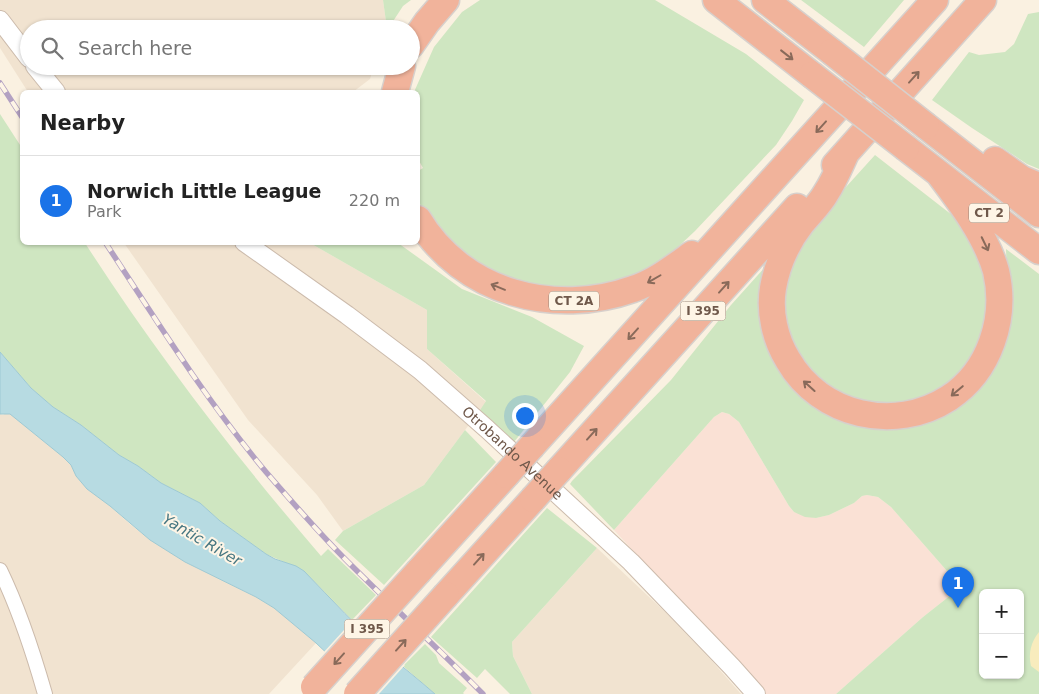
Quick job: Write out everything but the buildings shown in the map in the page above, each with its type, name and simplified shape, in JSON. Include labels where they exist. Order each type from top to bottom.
[{"type":"highway","points":[[420,32],[446,0]]},
{"type":"highway","points":[[704,0],[763,36]]},
{"type":"highway","name":"CT 2","points":[[716,0],[1039,252]]},
{"type":"highway","name":"CT 2","points":[[764,0],[1039,214]]},
{"type":"highway","points":[[786,0],[809,20],[828,49]]},
{"type":"highway","points":[[888,52],[923,0]]},
{"type":"highway","name":"I 395","points":[[311,691],[935,0]]},
{"type":"highway","name":"I 395","points":[[357,694],[983,0]]},
{"type":"highway","points":[[946,42],[979,21],[1001,0]]},
{"type":"highway","points":[[396,90],[400,75]]},
{"type":"highway","points":[[933,131],[994,160],[1022,179],[1039,186]]},
{"type":"highway","points":[[846,153],[826,194],[792,237],[774,282],[772,302],[777,337],[784,354],[798,376],[823,398],[857,413],[878,416],[902,415],[939,404],[955,394],[970,379],[984,360],[991,346],[997,326],[999,307],[996,271],[975,225],[939,174]]},
{"type":"highway","name":"CT 2A","points":[[420,222],[443,251],[460,266],[485,281],[531,298],[576,301],[605,297],[639,287],[682,261],[736,220]]},
{"type":"street","points":[[0,20],[20,46]]},
{"type":"street","points":[[42,75],[54,90]]},
{"type":"street","name":"Otrobando Avenue","points":[[248,245],[347,315],[420,370],[487,429],[631,562],[756,694]]},
{"type":"street","points":[[0,570],[6,597],[38,667],[45,694]]},
{"type":"shaded area","points":[[0,0],[383,0],[386,20],[20,20],[20,75],[371,75],[370,79],[356,90],[27,90],[0,48]]},
{"type":"shaded area","points":[[125,245],[313,245],[427,310],[427,349],[486,402],[424,485],[343,531],[317,495],[248,420]]},
{"type":"shaded area","points":[[722,412],[729,414],[739,422],[794,512],[816,518],[829,515],[854,503],[862,496],[878,497],[891,507],[961,587],[923,617],[836,694],[765,694],[614,530],[714,417]]},
{"type":"shaded area","points":[[0,414],[10,414],[63,457],[71,465],[76,476],[150,540],[185,562],[256,597],[274,608],[316,643],[269,694],[0,694]]},
{"type":"shaded area","points":[[597,548],[664,611],[741,694],[532,694],[513,656],[512,642]]},
{"type":"green space","points":[[383,0],[411,0],[403,6],[394,20],[386,20]]},
{"type":"green space","points":[[480,0],[655,0],[746,54],[804,100],[776,145],[695,231],[662,262],[625,282],[590,291],[522,286],[461,257],[422,210],[420,204],[420,170],[423,168],[420,163],[420,90],[415,90],[434,47],[462,12]]},
{"type":"green space","points":[[801,0],[904,0],[864,47]]},
{"type":"green space","points":[[1039,12],[1039,169],[1027,164],[932,100],[969,52],[979,55],[1005,52],[1014,44],[1028,14]]},
{"type":"green space","points":[[0,114],[20,145],[20,245],[86,245],[168,364],[227,442],[289,518],[321,556],[328,549],[376,595],[352,620],[304,571],[266,554],[220,521],[200,503],[161,483],[53,407],[31,388],[0,352]]},
{"type":"green space","points":[[875,155],[961,222],[980,250],[986,278],[987,330],[963,373],[920,402],[867,406],[825,388],[790,347],[782,319],[787,266],[807,230]]},
{"type":"green space","points":[[313,245],[401,245],[462,289],[532,317],[584,346],[570,372],[514,442],[480,410],[486,401],[427,349],[427,310]]},
{"type":"green space","points":[[1006,249],[1039,274],[1039,694],[836,694],[923,617],[961,587],[891,507],[878,497],[862,496],[854,503],[829,515],[816,518],[805,517],[794,512],[739,422],[729,414],[722,412],[714,417],[614,530],[570,484],[671,380],[731,305],[767,265],[763,313],[827,408],[962,401],[1007,282]]},
{"type":"green space","points":[[465,430],[496,462],[384,585],[335,540],[343,531],[424,485]]},
{"type":"green space","points":[[547,508],[597,548],[512,642],[513,656],[532,694],[510,694],[485,669],[477,678],[431,637]]},
{"type":"green space","points":[[425,644],[436,655],[439,663],[467,688],[464,694],[435,694],[403,666]]},
{"type":"sand","points":[[1039,632],[1039,672],[1031,666],[1030,652]]},
{"type":"water","name":"Yantic River","points":[[0,352],[31,388],[53,407],[81,425],[119,455],[161,483],[200,503],[220,521],[266,554],[304,571],[376,644],[435,694],[370,694],[316,643],[274,608],[256,597],[185,562],[150,540],[87,489],[76,476],[71,465],[63,457],[10,414],[0,414]]},
{"type":"pier","points":[[354,619],[405,665],[379,694],[367,694],[323,653]]},
{"type":"railway","points":[[0,83],[20,114]]},
{"type":"railway","points":[[107,245],[202,388],[266,472],[337,551],[483,694]]},
{"type":"place","name":"Norwich Little League","points":[[958,608]]}]
